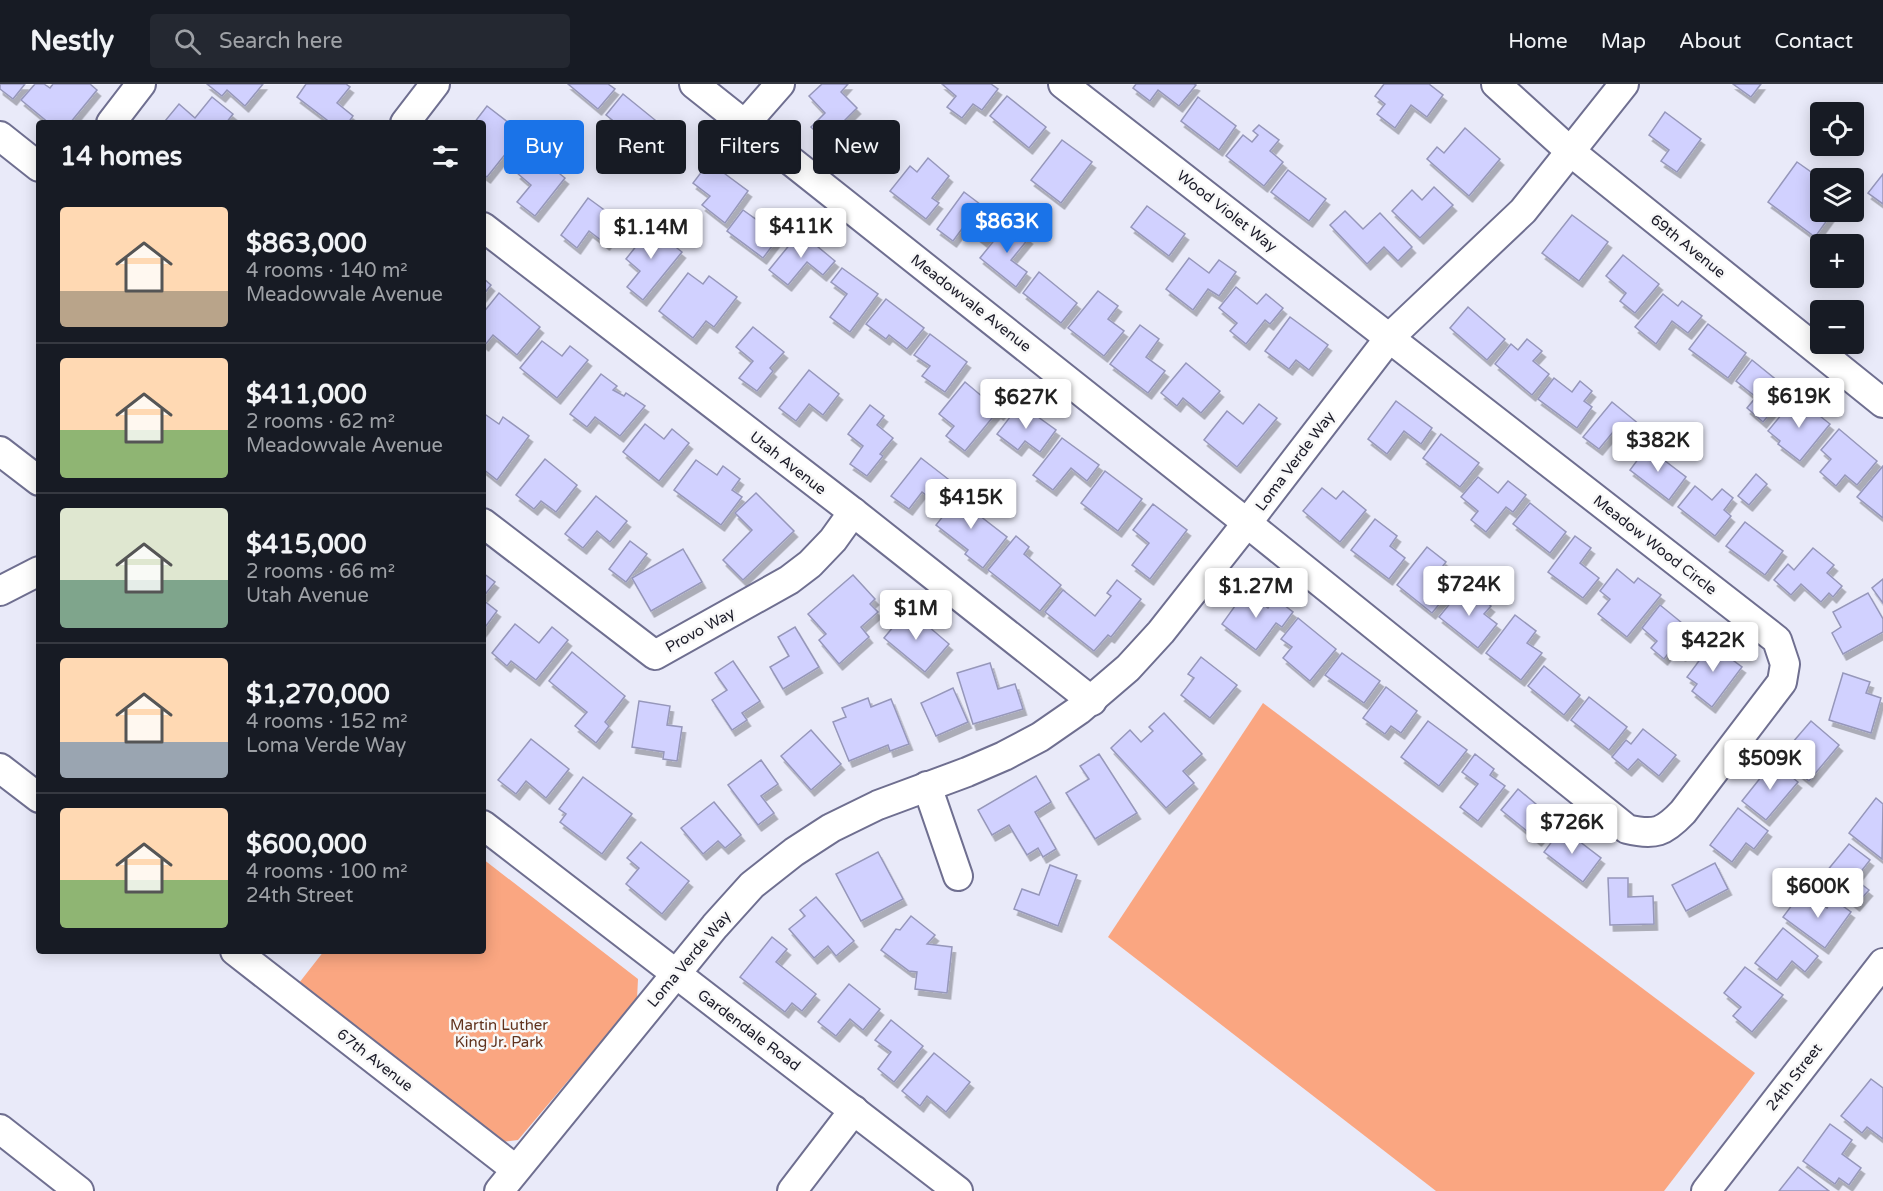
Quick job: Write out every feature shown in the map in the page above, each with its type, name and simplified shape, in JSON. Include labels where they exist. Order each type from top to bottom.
[{"type":"street","points":[[113,120],[141,84]]},
{"type":"street","points":[[407,120],[435,84]]},
{"type":"street","name":"Meadowvale Avenue","points":[[694,84],[740,120]]},
{"type":"street","points":[[748,120],[780,84]]},
{"type":"street","name":"Wood Violet Way","points":[[1063,84],[1390,337]]},
{"type":"street","name":"69th Avenue","points":[[1496,84],[1571,152],[1883,403]]},
{"type":"street","name":"Loma Verde Way","points":[[507,1180],[675,974],[752,885],[794,852],[831,828],[878,804],[967,772],[1040,737],[1092,700],[1128,668],[1161,632],[1390,337],[1523,211],[1624,84]]},
{"type":"street","points":[[0,136],[36,165]]},
{"type":"street","name":"Meadowvale Avenue","points":[[801,169],[1247,523]]},
{"type":"street","name":"Utah Avenue","points":[[486,229],[853,512],[1092,700]]},
{"type":"street","name":"Meadow Wood Circle","points":[[1247,523],[1627,829],[1644,833],[1668,828],[1683,812],[1782,682],[1785,664],[1776,640],[1390,337]]},
{"type":"street","points":[[0,451],[36,479]]},
{"type":"street","name":"Provo Way","points":[[486,525],[655,655],[789,580],[810,564],[833,540],[853,512]]},
{"type":"street","points":[[0,591],[36,573]]},
{"type":"street","points":[[0,768],[36,796]]},
{"type":"street","points":[[927,786],[958,876]]},
{"type":"street","name":"Gardendale Road","points":[[486,827],[958,1191]]},
{"type":"street","name":"67th Avenue","points":[[239,954],[507,1180]]},
{"type":"street","name":"24th Street","points":[[1706,1191],[1883,963]]},
{"type":"street","points":[[792,1191],[854,1110]]},
{"type":"street","points":[[0,1129],[79,1191]]},
{"type":"green space","points":[[1263,703],[1755,1073],[1664,1191],[1436,1191],[1108,937]]},
{"type":"green space","name":"Martin Luther King Jr. Park","points":[[486,861],[638,979],[637,999],[518,1140],[502,1142],[299,983],[322,954],[486,954]]},
{"type":"building","points":[[0,84],[25,84],[13,99],[0,89]]},
{"type":"building","points":[[35,84],[44,84],[50,88],[53,84],[90,84],[97,90],[72,120],[45,120],[21,100]]},
{"type":"building","points":[[207,84],[263,84],[245,106],[227,90],[222,96]]},
{"type":"building","points":[[306,84],[346,84],[350,87],[337,103],[353,116],[350,120],[327,120],[297,97]]},
{"type":"building","points":[[568,84],[608,84],[615,89],[598,109]]},
{"type":"building","points":[[822,84],[848,84],[841,92],[857,108],[845,120],[818,120],[825,113],[809,96]]},
{"type":"building","points":[[942,84],[991,84],[998,89],[982,110],[973,104],[962,118],[947,107],[956,96]]},
{"type":"building","points":[[1136,84],[1196,85],[1179,106],[1158,90],[1150,101],[1133,88]]},
{"type":"building","points":[[1384,84],[1429,84],[1443,95],[1427,117],[1411,105],[1395,128],[1377,114],[1385,104],[1375,96]]},
{"type":"building","points":[[1733,84],[1761,84],[1751,97]]},
{"type":"building","points":[[623,94],[655,120],[612,120],[606,115]]},
{"type":"building","points":[[1007,96],[1046,127],[1029,148],[990,116]]},
{"type":"building","points":[[212,97],[233,114],[228,120],[166,120],[179,104],[195,118]]},
{"type":"building","points":[[1198,97],[1236,126],[1219,150],[1181,121]]},
{"type":"building","points":[[487,106],[505,120],[504,156],[487,177],[486,176],[486,120],[476,120]]},
{"type":"building","points":[[1665,112],[1701,139],[1677,172],[1661,161],[1669,150],[1649,135]]},
{"type":"building","points":[[1259,125],[1279,140],[1270,151],[1283,162],[1264,186],[1226,156],[1243,135],[1252,142],[1258,135],[1253,131]]},
{"type":"building","points":[[1465,128],[1500,159],[1469,196],[1427,159],[1437,147],[1444,153]]},
{"type":"building","points":[[1062,140],[1092,162],[1061,203],[1031,180]]},
{"type":"building","points":[[928,158],[949,176],[932,198],[939,203],[926,219],[890,191],[910,166],[917,172]]},
{"type":"building","points":[[1797,162],[1810,171],[1810,222],[1826,222],[1817,234],[1811,234],[1768,202]]},
{"type":"building","points":[[1288,170],[1326,199],[1309,221],[1271,192]]},
{"type":"building","points":[[518,174],[560,174],[565,178],[535,216],[517,202],[531,185]]},
{"type":"building","points":[[700,174],[725,174],[748,191],[725,223],[702,205],[710,196],[693,183]]},
{"type":"building","points":[[1883,174],[1883,204],[1868,193]]},
{"type":"building","points":[[1434,187],[1453,205],[1420,238],[1392,211],[1412,190],[1422,200]]},
{"type":"building","points":[[964,192],[1001,220],[985,242],[964,226],[953,241],[937,229]]},
{"type":"building","points":[[588,198],[622,223],[606,244],[589,231],[577,248],[561,235]]},
{"type":"building","points":[[1147,206],[1185,234],[1169,256],[1131,227]]},
{"type":"building","points":[[743,210],[764,225],[776,210],[791,221],[763,258],[727,231]]},
{"type":"building","points":[[1345,211],[1363,229],[1380,213],[1412,247],[1398,261],[1384,247],[1367,264],[1330,225]]},
{"type":"building","points":[[1572,215],[1608,242],[1579,281],[1542,253]]},
{"type":"building","points":[[643,221],[682,252],[643,300],[627,287],[640,271],[626,259],[641,240],[633,233]]},
{"type":"building","points":[[1009,222],[1029,238],[1011,260],[1027,272],[1016,287],[980,258]]},
{"type":"building","points":[[800,232],[835,261],[823,275],[807,262],[788,285],[769,270]]},
{"type":"building","points":[[1623,255],[1659,284],[1635,313],[1620,301],[1626,293],[1606,276]]},
{"type":"building","points":[[1189,258],[1209,273],[1219,260],[1236,272],[1219,296],[1208,289],[1193,310],[1166,289]]},
{"type":"building","points":[[842,268],[878,294],[850,332],[830,317],[847,294],[831,282]]},
{"type":"building","points":[[1039,272],[1077,303],[1061,323],[1023,293]]},
{"type":"building","points":[[688,273],[703,284],[709,276],[737,297],[714,327],[706,321],[693,338],[659,311]]},
{"type":"building","points":[[486,281],[491,285],[486,291]]},
{"type":"building","points":[[1236,287],[1257,304],[1266,294],[1283,308],[1270,324],[1265,320],[1246,344],[1230,331],[1237,323],[1219,308]]},
{"type":"building","points":[[1098,291],[1118,306],[1108,319],[1124,331],[1104,356],[1068,328]]},
{"type":"building","points":[[499,293],[540,327],[517,355],[493,335],[486,344],[486,309]]},
{"type":"building","points":[[1663,294],[1678,306],[1682,301],[1702,316],[1688,333],[1672,321],[1656,344],[1635,327]]},
{"type":"building","points":[[886,299],[924,328],[907,349],[889,335],[886,339],[866,324]]},
{"type":"building","points":[[1468,307],[1505,339],[1487,360],[1450,328]]},
{"type":"building","points":[[1290,317],[1328,345],[1309,370],[1296,360],[1289,369],[1265,351]]},
{"type":"building","points":[[1708,324],[1746,353],[1728,378],[1689,349]]},
{"type":"building","points":[[1140,325],[1159,339],[1146,357],[1165,371],[1148,393],[1110,364]]},
{"type":"building","points":[[753,327],[784,352],[770,368],[773,371],[757,391],[739,378],[753,361],[736,347]]},
{"type":"building","points":[[930,334],[967,362],[945,392],[922,376],[930,366],[914,355]]},
{"type":"building","points":[[1527,339],[1542,351],[1533,361],[1549,374],[1532,395],[1495,364],[1511,344],[1518,350]]},
{"type":"building","points":[[542,341],[562,356],[570,346],[588,360],[557,398],[520,368]]},
{"type":"building","points":[[1752,360],[1789,390],[1763,422],[1747,408],[1756,397],[1736,381]]},
{"type":"building","points":[[1186,363],[1220,391],[1201,413],[1183,398],[1177,406],[1161,393]]},
{"type":"building","points":[[809,370],[839,394],[823,415],[809,404],[796,421],[779,408]]},
{"type":"building","points":[[601,374],[617,386],[613,390],[624,396],[626,393],[645,406],[620,436],[595,417],[587,427],[570,414]]},
{"type":"building","points":[[1554,378],[1572,392],[1580,381],[1592,391],[1584,401],[1592,407],[1577,428],[1538,399]]},
{"type":"building","points":[[965,382],[984,398],[997,383],[1014,397],[1000,414],[997,412],[965,451],[946,436],[954,426],[939,414]]},
{"type":"building","points":[[1796,397],[1830,424],[1800,461],[1778,444],[1780,441],[1768,431]]},
{"type":"building","points":[[1396,401],[1432,428],[1421,444],[1404,431],[1387,454],[1368,439]]},
{"type":"building","points":[[1612,402],[1645,429],[1631,447],[1613,432],[1599,449],[1583,437]]},
{"type":"building","points":[[1020,404],[1056,430],[1040,452],[1025,441],[1018,450],[997,434]]},
{"type":"building","points":[[1259,404],[1277,418],[1237,467],[1204,440],[1227,411],[1243,424]]},
{"type":"building","points":[[870,405],[884,416],[877,425],[893,438],[880,454],[883,456],[867,476],[850,464],[863,446],[848,434]]},
{"type":"building","points":[[486,415],[499,424],[503,417],[529,436],[497,480],[486,471]]},
{"type":"building","points":[[645,424],[664,439],[672,429],[689,443],[659,481],[623,452]]},
{"type":"building","points":[[1839,429],[1877,461],[1857,485],[1845,475],[1836,486],[1820,472],[1831,459],[1821,450]]},
{"type":"building","points":[[1441,434],[1479,463],[1460,487],[1423,458]]},
{"type":"building","points":[[1062,438],[1099,465],[1087,481],[1071,468],[1053,490],[1033,475]]},
{"type":"building","points":[[1647,447],[1686,477],[1669,500],[1630,470]]},
{"type":"building","points":[[921,458],[952,482],[935,502],[922,492],[909,509],[891,496]]},
{"type":"building","points":[[545,459],[577,485],[556,512],[541,501],[534,509],[516,495]]},
{"type":"building","points":[[696,460],[717,475],[723,466],[740,479],[732,490],[742,497],[721,525],[674,490]]},
{"type":"building","points":[[1883,466],[1883,518],[1857,497]]},
{"type":"building","points":[[1105,471],[1142,499],[1118,531],[1081,503]]},
{"type":"building","points":[[1756,474],[1767,484],[1749,505],[1738,496]]},
{"type":"building","points":[[1478,477],[1498,493],[1508,481],[1526,495],[1513,512],[1506,507],[1486,532],[1471,520],[1478,511],[1461,497]]},
{"type":"building","points":[[1695,486],[1712,500],[1722,489],[1733,498],[1724,510],[1731,516],[1715,536],[1678,507]]},
{"type":"building","points":[[1322,488],[1336,499],[1343,491],[1366,510],[1340,542],[1303,511]]},
{"type":"building","points":[[963,491],[977,502],[971,509],[1007,537],[983,568],[965,554],[968,550],[936,525]]},
{"type":"building","points":[[756,493],[794,531],[743,580],[723,560],[752,530],[735,513]]},
{"type":"building","points":[[596,496],[627,521],[610,542],[597,531],[583,548],[565,534]]},
{"type":"building","points":[[1530,503],[1566,532],[1550,553],[1513,524]]},
{"type":"building","points":[[1153,504],[1187,530],[1150,579],[1132,565],[1149,543],[1133,530]]},
{"type":"building","points":[[1375,519],[1397,536],[1390,546],[1405,558],[1389,579],[1351,550]]},
{"type":"building","points":[[1745,522],[1783,551],[1765,575],[1726,546]]},
{"type":"building","points":[[1016,536],[1029,547],[1024,554],[1061,585],[1040,611],[988,570]]},
{"type":"building","points":[[1575,536],[1591,548],[1580,563],[1599,578],[1583,598],[1548,572]]},
{"type":"building","points":[[630,541],[647,554],[626,582],[609,569]]},
{"type":"building","points":[[1427,547],[1446,562],[1429,584],[1445,597],[1432,613],[1397,585]]},
{"type":"building","points":[[1813,548],[1834,565],[1827,573],[1842,586],[1833,597],[1829,593],[1821,602],[1801,584],[1791,595],[1774,580],[1788,564],[1794,570]]},
{"type":"building","points":[[683,549],[702,582],[651,611],[632,578]]},
{"type":"building","points":[[1617,569],[1634,583],[1638,578],[1661,595],[1627,637],[1598,614],[1610,599],[1600,591]]},
{"type":"building","points":[[486,575],[495,582],[486,593]]},
{"type":"building","points":[[853,575],[875,599],[870,604],[878,612],[861,627],[869,637],[839,664],[819,640],[826,634],[808,614]]},
{"type":"building","points":[[1883,579],[1883,603],[1872,588]]},
{"type":"building","points":[[1117,580],[1141,599],[1111,637],[1108,635],[1094,651],[1045,612],[1063,590],[1095,616],[1111,596],[1107,593]]},
{"type":"building","points":[[1465,585],[1491,606],[1484,614],[1497,624],[1478,648],[1439,617]]},
{"type":"building","points":[[1245,592],[1268,608],[1275,598],[1293,612],[1282,627],[1276,623],[1256,650],[1222,624]]},
{"type":"building","points":[[1868,593],[1883,619],[1883,632],[1843,654],[1832,633],[1841,627],[1833,612]]},
{"type":"building","points":[[486,602],[497,611],[486,626]]},
{"type":"building","points":[[1660,605],[1698,636],[1682,655],[1673,647],[1664,659],[1651,648],[1657,641],[1642,628]]},
{"type":"building","points":[[908,609],[949,644],[925,672],[884,638]]},
{"type":"building","points":[[1515,615],[1536,631],[1527,643],[1542,653],[1521,680],[1486,653]]},
{"type":"building","points":[[1298,618],[1336,649],[1310,681],[1283,658],[1292,647],[1281,639]]},
{"type":"building","points":[[515,624],[539,643],[552,627],[568,640],[536,680],[511,661],[507,666],[492,653]]},
{"type":"building","points":[[795,627],[819,667],[783,689],[770,667],[789,656],[778,637]]},
{"type":"building","points":[[1707,641],[1742,667],[1712,707],[1692,691],[1697,684],[1687,677],[1699,661],[1694,657]]},
{"type":"building","points":[[572,652],[625,696],[605,722],[609,726],[596,743],[575,726],[587,712],[549,681]]},
{"type":"building","points":[[1342,653],[1380,681],[1364,703],[1325,675]]},
{"type":"building","points":[[1201,657],[1237,685],[1210,718],[1181,695],[1194,678],[1188,674]]},
{"type":"building","points":[[733,661],[760,701],[742,713],[747,720],[732,730],[712,700],[727,690],[715,673]]},
{"type":"building","points":[[990,663],[998,689],[1015,684],[1023,709],[973,724],[957,673]]},
{"type":"building","points":[[1544,666],[1580,695],[1564,715],[1528,686]]},
{"type":"building","points":[[1843,673],[1870,682],[1866,693],[1881,698],[1871,733],[1829,720]]},
{"type":"building","points":[[1386,687],[1417,711],[1401,733],[1391,726],[1385,734],[1363,718]]},
{"type":"building","points":[[953,688],[968,722],[936,736],[921,703]]},
{"type":"building","points":[[1589,697],[1627,727],[1609,750],[1571,720]]},
{"type":"building","points":[[868,698],[871,707],[891,699],[909,744],[890,751],[888,745],[849,761],[833,722],[846,717],[842,708]]},
{"type":"building","points":[[639,701],[670,706],[667,725],[682,727],[677,761],[663,759],[664,752],[632,747]]},
{"type":"building","points":[[1164,713],[1202,754],[1183,771],[1194,783],[1166,808],[1111,748],[1130,730],[1141,742],[1153,731],[1149,727]]},
{"type":"building","points":[[1428,721],[1467,750],[1439,786],[1401,757]]},
{"type":"building","points":[[1811,721],[1839,745],[1809,781],[1780,757]]},
{"type":"building","points":[[1643,729],[1676,755],[1659,776],[1638,759],[1628,770],[1612,757],[1626,740],[1631,744]]},
{"type":"building","points":[[811,730],[841,764],[811,790],[781,756]]},
{"type":"building","points":[[531,739],[569,769],[546,798],[526,781],[516,794],[498,780]]},
{"type":"building","points":[[1099,754],[1137,813],[1095,839],[1066,793],[1089,779],[1080,766]]},
{"type":"building","points":[[1475,754],[1494,769],[1490,775],[1505,786],[1478,821],[1460,807],[1478,784],[1462,772]]},
{"type":"building","points":[[761,760],[778,784],[761,796],[774,813],[758,825],[728,785]]},
{"type":"building","points":[[1773,762],[1798,782],[1766,820],[1742,801]]},
{"type":"building","points":[[1036,776],[1051,802],[1035,812],[1056,849],[1043,857],[1038,848],[1027,855],[1009,825],[992,835],[978,810]]},
{"type":"building","points":[[583,777],[632,814],[602,854],[560,822],[566,814],[559,809]]},
{"type":"building","points":[[1518,789],[1555,820],[1538,840],[1501,810]]},
{"type":"building","points":[[1876,798],[1883,804],[1882,859],[1849,833]]},
{"type":"building","points":[[714,802],[741,835],[725,848],[718,841],[703,854],[681,828]]},
{"type":"building","points":[[1738,808],[1768,831],[1754,849],[1746,843],[1732,862],[1710,845]]},
{"type":"building","points":[[1562,828],[1601,858],[1583,882],[1544,852]]},
{"type":"building","points":[[641,842],[689,881],[662,914],[626,884],[639,868],[627,858]]},
{"type":"building","points":[[1849,844],[1870,860],[1855,879],[1869,890],[1856,905],[1822,877]]},
{"type":"building","points":[[878,852],[903,899],[861,921],[836,874]]},
{"type":"building","points":[[1715,863],[1728,889],[1686,911],[1672,885]]},
{"type":"building","points":[[1050,865],[1077,875],[1058,926],[1014,909],[1022,889],[1039,895]]},
{"type":"building","points":[[1608,878],[1628,878],[1628,897],[1653,896],[1654,924],[1610,925]]},
{"type":"building","points":[[816,897],[854,941],[836,956],[828,946],[814,958],[789,929],[805,916],[800,910]]},
{"type":"building","points":[[1798,897],[1807,904],[1813,897],[1827,908],[1833,899],[1851,912],[1825,948],[1783,917]]},
{"type":"building","points":[[911,916],[935,935],[927,944],[952,947],[947,993],[915,989],[917,972],[909,971],[881,950],[896,929],[900,930]]},
{"type":"building","points":[[1783,928],[1818,956],[1805,972],[1792,961],[1777,980],[1755,963]]},
{"type":"building","points":[[772,937],[787,949],[776,962],[816,994],[802,1011],[792,1003],[785,1012],[740,977]]},
{"type":"building","points":[[1745,967],[1783,995],[1752,1032],[1733,1016],[1741,1007],[1724,993]]},
{"type":"building","points":[[849,984],[880,1009],[863,1030],[850,1019],[836,1036],[818,1022]]},
{"type":"building","points":[[891,1020],[923,1046],[894,1082],[878,1069],[891,1052],[875,1040]]},
{"type":"building","points":[[934,1053],[970,1082],[946,1112],[927,1096],[920,1106],[902,1091]]},
{"type":"building","points":[[1871,1079],[1883,1088],[1883,1139],[1867,1127],[1862,1133],[1841,1116]]},
{"type":"building","points":[[1830,1124],[1852,1140],[1842,1154],[1861,1168],[1849,1185],[1839,1178],[1835,1184],[1803,1161]]},
{"type":"building","points":[[1798,1167],[1829,1191],[1779,1191]]}]
